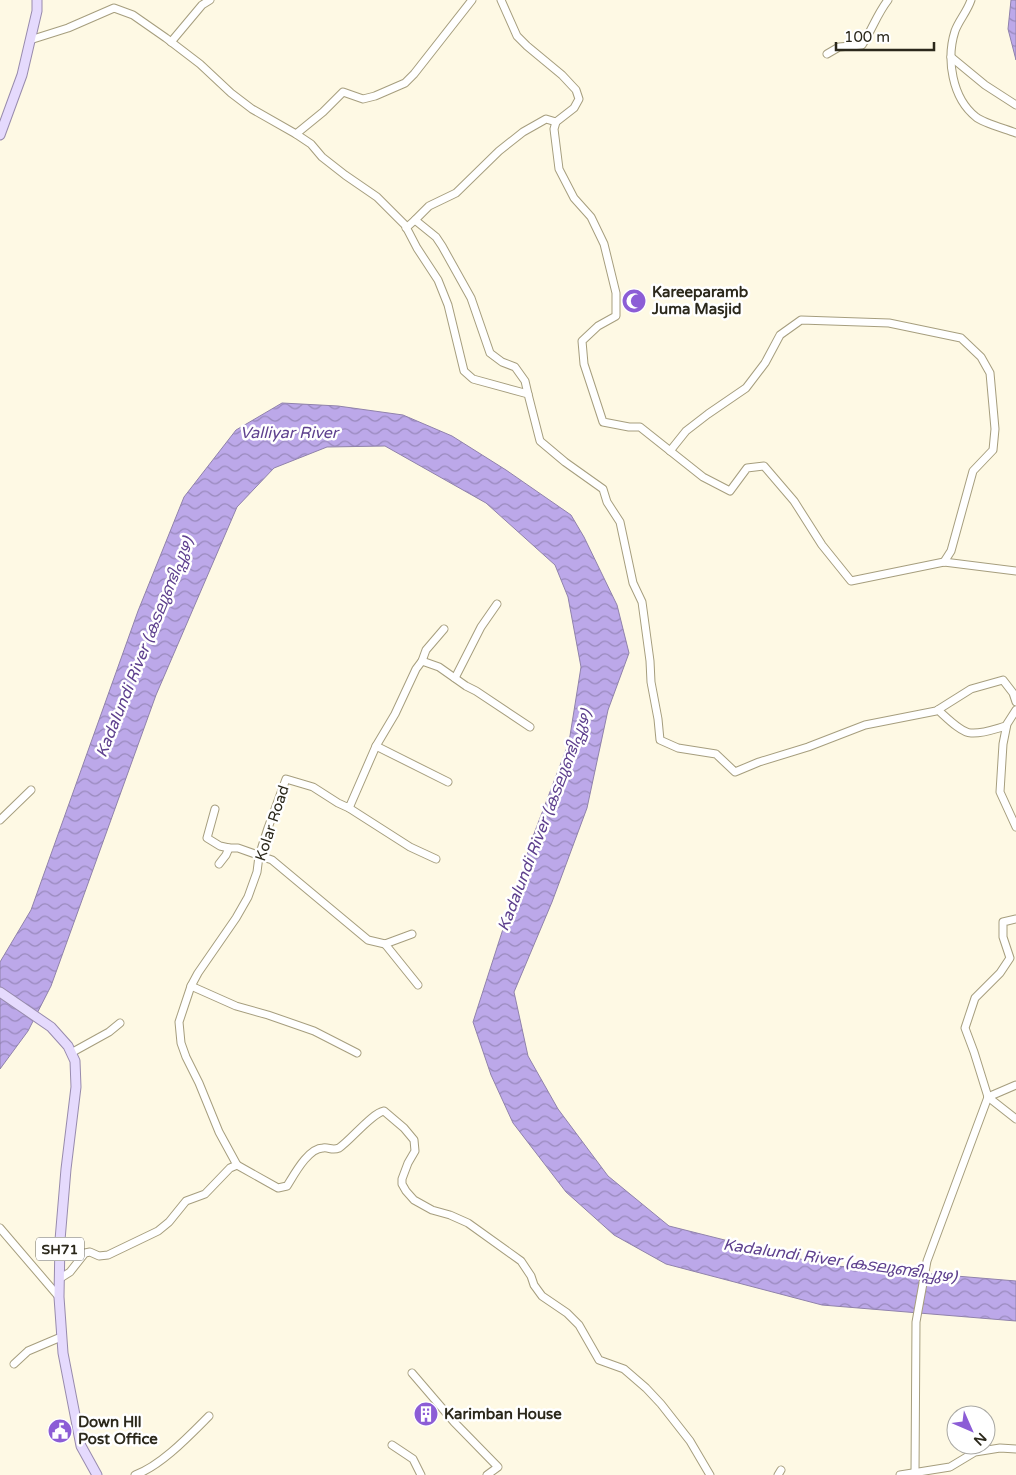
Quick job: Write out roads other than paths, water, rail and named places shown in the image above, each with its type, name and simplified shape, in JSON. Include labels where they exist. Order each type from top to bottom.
[{"type":"main road","points":[[0,135],[22,75],[37,11],[37,0]]},
{"type":"main road","name":"SH71","points":[[0,992],[51,1027],[68,1046],[75,1061],[76,1087],[66,1169],[59,1297],[61,1336],[80,1446],[96,1475]]},
{"type":"street","points":[[172,42],[202,5],[210,0]]},
{"type":"street","points":[[296,134],[323,112],[343,92],[362,99],[375,96],[404,83],[414,74],[472,0]]},
{"type":"street","points":[[501,0],[517,36],[562,75],[576,90],[580,99],[577,104],[556,122],[554,129],[559,169],[574,198],[590,217],[604,244],[616,293],[616,316]]},
{"type":"street","points":[[827,54],[838,47],[862,45],[879,12],[888,0]]},
{"type":"street","points":[[971,0],[967,11],[959,20],[954,34],[950,66],[954,81],[962,100],[977,118],[1016,134]]},
{"type":"street","points":[[30,40],[68,28],[114,8],[133,15],[172,42],[200,64],[231,93],[252,109],[311,144],[322,157],[377,197],[393,212],[406,228],[438,280],[448,305],[452,330],[464,371],[473,379],[528,394]]},
{"type":"street","points":[[951,57],[985,85],[1016,105]]},
{"type":"street","points":[[406,228],[429,206],[456,193],[498,151],[523,132],[546,118],[556,122]]},
{"type":"street","points":[[415,220],[436,237],[442,246],[471,298],[490,353],[502,362],[515,367],[525,381],[540,441],[565,462],[603,489],[607,502],[620,522],[633,583],[642,602],[660,740],[678,748],[716,754],[735,772],[865,725],[938,710],[971,689],[1003,680],[1016,702]]},
{"type":"street","points":[[616,316],[616,311],[623,300]]},
{"type":"street","points":[[616,316],[598,326],[582,341],[584,364],[603,422],[640,427],[703,477],[730,491],[747,468],[764,466],[794,502],[822,545],[851,581],[944,562],[1016,571]]},
{"type":"street","points":[[670,451],[694,425],[746,388],[765,363],[780,335],[801,320],[889,323],[961,338],[981,357],[990,373],[995,429],[993,450],[973,471],[951,551],[944,562]]},
{"type":"street","points":[[456,678],[481,627],[498,604]]},
{"type":"street","points":[[436,860],[410,847],[349,808],[376,746],[395,714],[426,650],[444,629]]},
{"type":"street","points":[[422,661],[439,667],[530,727]]},
{"type":"street","points":[[938,710],[968,734],[1006,726]]},
{"type":"street","points":[[1016,710],[1006,726],[1000,792],[1016,827]]},
{"type":"street","points":[[376,746],[448,782]]},
{"type":"street","name":"Kolar Road","points":[[237,1164],[219,1132],[186,1057],[181,1042],[179,1022],[191,986],[198,973],[236,918],[248,897],[257,872],[259,856],[286,779],[313,787],[349,808]]},
{"type":"street","points":[[0,820],[31,790]]},
{"type":"street","points":[[215,809],[207,838],[220,846],[238,848],[272,860],[368,940],[385,944],[412,934]]},
{"type":"street","points":[[218,864],[229,848]]},
{"type":"street","points":[[1016,919],[1003,922],[1003,937],[1010,958],[1000,973],[975,998],[965,1028],[988,1097],[1016,1119]]},
{"type":"street","points":[[385,944],[418,986]]},
{"type":"street","points":[[191,986],[236,1006],[276,1017],[314,1031],[357,1053]]},
{"type":"street","points":[[71,1053],[109,1032],[120,1022]]},
{"type":"street","points":[[915,1473],[917,1318],[927,1261],[988,1097],[1016,1085]]},
{"type":"street","points":[[59,1279],[70,1272],[85,1253],[90,1252],[99,1256],[108,1255],[158,1231],[169,1222],[186,1201],[205,1194],[230,1168],[237,1164],[278,1188],[288,1186],[299,1166],[315,1150],[322,1147],[334,1150],[339,1148],[372,1118],[381,1111],[384,1111],[404,1128],[414,1140],[415,1150],[402,1179],[402,1184],[414,1200],[432,1210],[468,1223],[521,1261],[542,1296],[567,1312],[579,1325],[601,1362],[624,1370],[646,1388],[661,1404],[690,1441],[710,1475]]},
{"type":"street","points":[[0,1228],[59,1297]]},
{"type":"street","points":[[14,1364],[28,1351],[61,1336]]},
{"type":"street","points":[[412,1373],[454,1422],[498,1467],[487,1475]]},
{"type":"street","points":[[135,1475],[145,1472],[186,1439],[209,1416]]},
{"type":"street","points":[[392,1445],[413,1459],[421,1475]]},
{"type":"street","points":[[900,1475],[950,1466],[975,1452],[1000,1448],[1016,1449]]},
{"type":"water","points":[[1011,0],[1016,0],[1016,60],[1008,29]]},
{"type":"water","name":"Valliyar River","points":[[282,403],[338,406],[403,415],[452,436],[506,470],[571,515],[584,537],[617,605],[629,653],[608,710],[587,808],[552,902],[514,992],[528,1056],[558,1109],[608,1176],[669,1226],[824,1265],[1016,1281],[1016,1321],[822,1305],[666,1264],[614,1235],[566,1192],[513,1123],[491,1075],[473,1022],[532,839],[569,742],[581,667],[568,597],[555,565],[486,503],[385,446],[327,447],[274,468],[237,507],[156,695],[51,986],[28,1031],[0,1069],[0,962],[31,910],[138,611],[184,497],[236,430]]},
{"type":"place","name":"Kareeparamb Juma Masjid","points":[[634,301]]},
{"type":"place","name":"Karimban House","points":[[426,1414]]},
{"type":"place","name":"Down Hll Post Office","points":[[60,1431]]},
{"type":"water label","name":"Kadalundi River (കടലുണ്ടിപ്പുഴ)","points":[[144,647]]},
{"type":"water label","name":"Kadalundi River (കടലുണ്ടിപ്പുഴ)","points":[[544,820]]},
{"type":"water label","name":"Kadalundi River (കടലുണ്ടിപ്പുഴ)","points":[[840,1260]]}]
